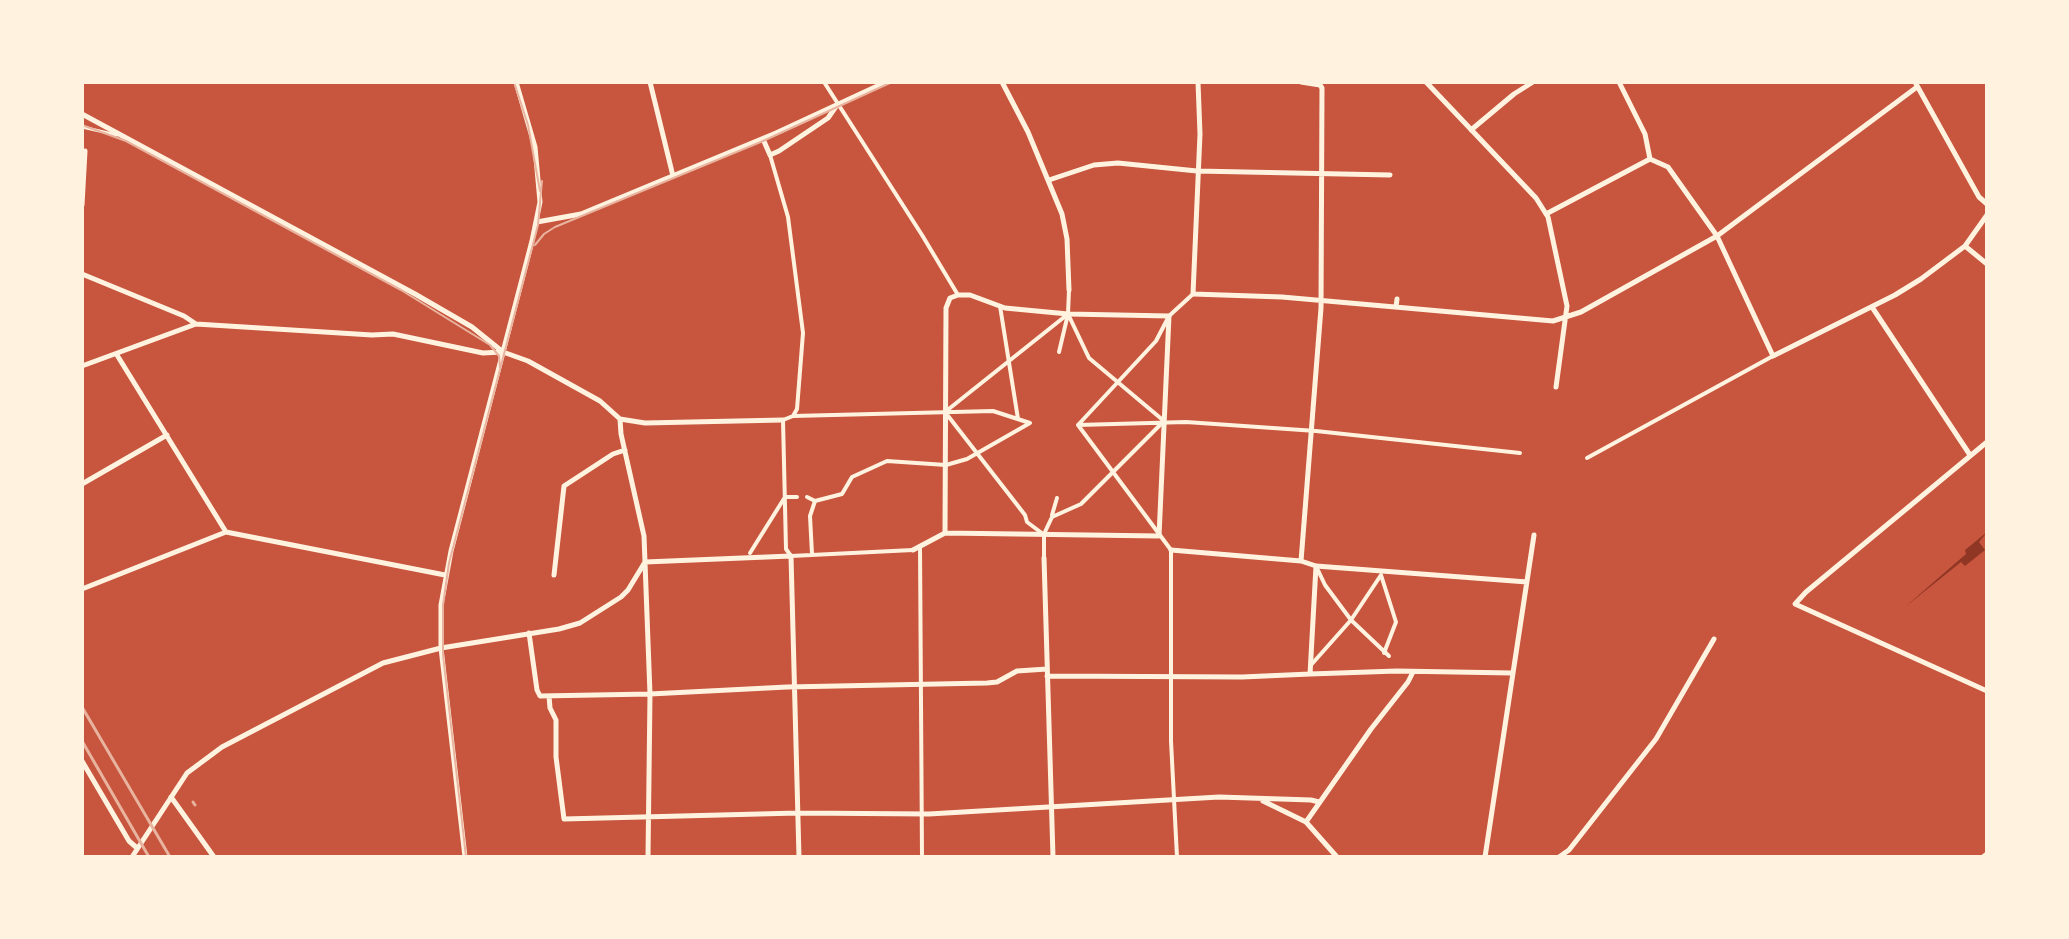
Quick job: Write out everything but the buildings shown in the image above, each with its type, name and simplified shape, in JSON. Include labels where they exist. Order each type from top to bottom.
[{"type":"street","points":[[465,857],[441,648],[440,613],[445,575],[541,197],[535,147],[516,82]]},
{"type":"street","points":[[650,82],[673,176]]},
{"type":"street","points":[[824,82],[958,295]]},
{"type":"street","points":[[537,222],[581,214],[763,139],[886,82]]},
{"type":"street","points":[[1002,82],[1062,214],[1067,239],[1069,290],[1068,314],[1059,352]]},
{"type":"street","points":[[1193,294],[1200,134],[1198,82]]},
{"type":"street","points":[[1301,82],[1322,88],[1321,300],[1301,561]]},
{"type":"street","points":[[1426,82],[1536,198],[1546,214],[1566,296],[1567,318],[1556,387]]},
{"type":"street","points":[[1471,130],[1533,82]]},
{"type":"street","points":[[1619,82],[1645,134],[1650,159]]},
{"type":"street","points":[[1078,425],[1156,341],[1169,316],[1193,294],[1321,300],[1553,321],[1567,318],[1717,236],[1916,84],[1979,197],[1987,204]]},
{"type":"street","points":[[770,155],[831,114],[838,104]]},
{"type":"street","points":[[82,114],[415,294],[472,327],[503,352],[600,401],[620,419],[645,423],[993,411],[1030,423],[977,453],[946,465],[887,461],[852,477],[842,494],[815,501],[807,497]]},
{"type":"street","points":[[763,139],[788,217],[803,333],[797,409],[793,416]]},
{"type":"street","points":[[82,205],[85,151]]},
{"type":"street","points":[[1546,214],[1650,159]]},
{"type":"street","points":[[1650,159],[1668,167],[1717,236],[1773,356]]},
{"type":"street","points":[[1049,180],[1094,165],[1118,163],[1197,171],[1390,175]]},
{"type":"street","points":[[1587,458],[1921,279],[1965,246],[1987,215]]},
{"type":"street","points":[[1965,246],[1987,264]]},
{"type":"street","points":[[82,274],[184,316],[196,324]]},
{"type":"street","points":[[945,533],[947,302],[958,295],[970,295],[1000,306],[1068,314],[1169,316]]},
{"type":"street","points":[[1396,307],[1397,299]]},
{"type":"street","points":[[1000,306],[1018,419]]},
{"type":"street","points":[[1872,307],[1970,455]]},
{"type":"street","points":[[945,412],[1068,314]]},
{"type":"street","points":[[1068,314],[1089,358],[1164,421]]},
{"type":"street","points":[[1159,536],[1169,316]]},
{"type":"street","points":[[82,366],[196,324],[393,334],[483,353],[503,352]]},
{"type":"street","points":[[117,355],[226,532]]},
{"type":"street","points":[[945,412],[1025,515],[1027,522],[1044,534]]},
{"type":"street","points":[[620,419],[640,508],[645,562],[650,694],[648,857]]},
{"type":"street","points":[[783,420],[786,549],[791,556],[799,857]]},
{"type":"street","points":[[1052,517],[1081,504],[1164,421]]},
{"type":"street","points":[[1078,425],[1189,422],[1520,453]]},
{"type":"street","points":[[1078,425],[1171,550],[1170,677],[1177,857]]},
{"type":"street","points":[[82,484],[167,435]]},
{"type":"street","points":[[1987,442],[1795,604],[1987,691]]},
{"type":"street","points":[[554,575],[564,486],[613,454],[625,450]]},
{"type":"street","points":[[785,497],[797,497]]},
{"type":"street","points":[[750,553],[785,497]]},
{"type":"street","points":[[1053,857],[1044,534],[1057,498]]},
{"type":"street","points":[[812,555],[810,516],[815,501]]},
{"type":"street","points":[[82,589],[226,532],[445,575]]},
{"type":"street","points":[[645,562],[913,550],[945,533],[1159,536]]},
{"type":"street","points":[[1485,857],[1534,535]]},
{"type":"street","points":[[920,546],[922,857]]},
{"type":"street","points":[[1171,550],[1301,561],[1316,566],[1527,582]]},
{"type":"street","points":[[132,857],[187,773],[206,757],[250,731],[375,665],[441,648],[574,625],[601,611],[628,590],[645,562]]},
{"type":"street","points":[[1311,665],[1351,620],[1381,575],[1396,622],[1386,654],[1351,620],[1325,585],[1316,566]]},
{"type":"street","points":[[1310,674],[1316,566]]},
{"type":"street","points":[[529,633],[540,696],[987,683],[1024,669],[1170,677],[1397,671],[1513,673]]},
{"type":"street","points":[[1559,857],[1571,852],[1656,739],[1714,639]]},
{"type":"street","points":[[1306,822],[1413,672]]},
{"type":"street","points":[[549,696],[556,720],[556,757],[564,819],[798,813],[922,814],[1219,797],[1319,802]]},
{"type":"street","points":[[82,761],[129,841],[137,848]]},
{"type":"street","points":[[171,797],[214,857]]},
{"type":"street","points":[[1258,799],[1306,822],[1337,857]]},
{"type":"lane","points":[[82,127],[124,135]]},
{"type":"shaded area","points":[[1987,532],[1979,542],[1985,550],[1965,566],[1961,562],[1905,607],[1966,554],[1965,550]]},
{"type":"tram line","points":[[514,82],[528,125],[540,191]]},
{"type":"tram line","points":[[535,245],[555,227],[763,141],[892,82]]},
{"type":"tram line","points":[[957,82],[989,82]]},
{"type":"tram line","points":[[82,125],[126,141],[401,290],[490,345],[499,356],[500,368]]},
{"type":"tram line","points":[[466,857],[443,655],[443,605],[449,563],[538,225],[542,181]]},
{"type":"railway","points":[[82,707],[170,857]]},
{"type":"railway","points":[[82,741],[149,857]]}]
